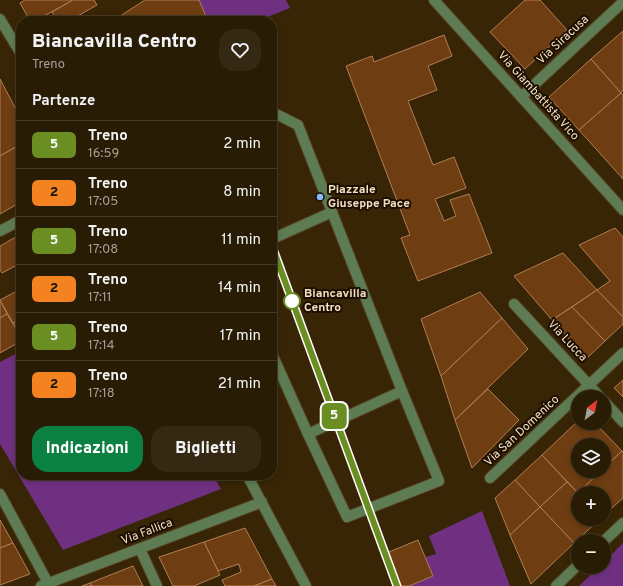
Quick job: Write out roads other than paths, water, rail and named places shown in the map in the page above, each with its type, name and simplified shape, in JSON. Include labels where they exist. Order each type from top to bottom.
[{"type":"street","name":"Via Giambattista Vico","points":[[434,0],[623,210]]},
{"type":"street","name":"Via Siracusa","points":[[521,97],[623,2]]},
{"type":"street","points":[[2,25],[16,46]]},
{"type":"street","points":[[277,114],[298,125],[402,391],[439,481],[347,516],[277,365]]},
{"type":"street","points":[[277,236],[332,212]]},
{"type":"street","points":[[0,231],[16,223]]},
{"type":"street","name":"Via Lucca","points":[[514,304],[594,390]]},
{"type":"street","name":"Via San Domenico","points":[[490,478],[623,353]]},
{"type":"street","points":[[308,434],[402,391]]},
{"type":"street","points":[[611,409],[623,422]]},
{"type":"street","points":[[250,480],[306,586]]},
{"type":"street","points":[[0,494],[44,584]]},
{"type":"street","name":"Via Fallica","points":[[44,584],[262,502]]},
{"type":"street","points":[[611,534],[623,523]]},
{"type":"street","points":[[140,549],[157,586]]},
{"type":"street","points":[[556,586],[571,572]]},
{"type":"train","name":"5","points":[[277,260],[397,586]]},
{"type":"place","name":"Piazzale Giuseppe Pace","points":[[320,197]]},
{"type":"place","name":"Biancavilla Centro","points":[[292,301]]}]
